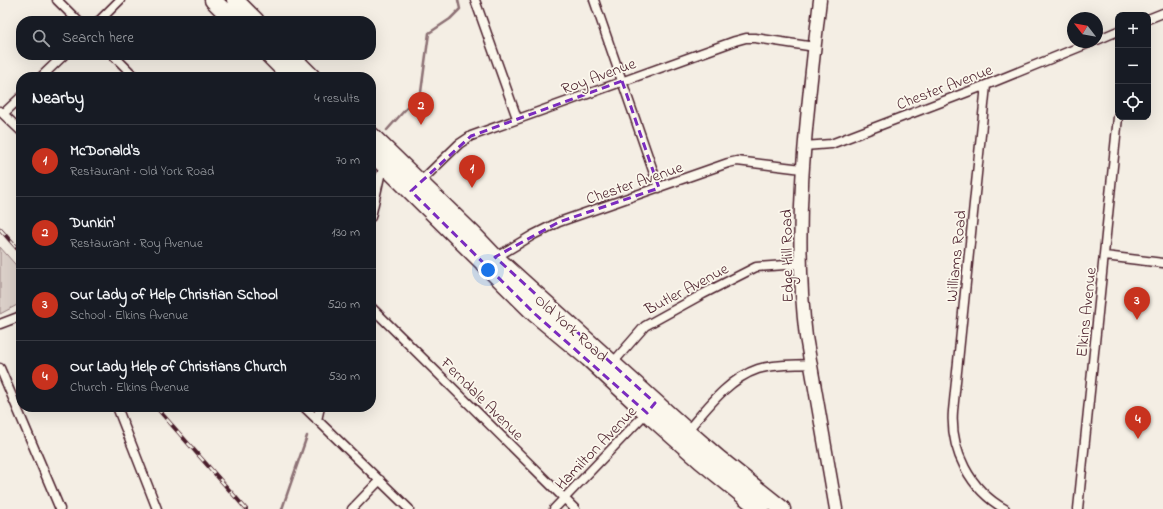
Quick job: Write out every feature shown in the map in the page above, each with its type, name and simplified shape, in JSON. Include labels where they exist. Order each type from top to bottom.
[{"type":"highway","points":[[230,5],[248,16]]},
{"type":"highway","points":[[274,60],[286,72]]},
{"type":"highway","points":[[295,60],[307,72]]},
{"type":"highway","name":"Old York Road","points":[[376,140],[416,186],[490,261],[651,408],[701,461],[760,509]]},
{"type":"highway","name":"Old York Road","points":[[376,157],[386,166],[416,186]]},
{"type":"highway","name":"Old York Road","points":[[651,408],[687,431],[782,509]]},
{"type":"street","points":[[57,0],[73,16]]},
{"type":"street","points":[[104,16],[120,0]]},
{"type":"street","points":[[476,0],[517,118]]},
{"type":"street","points":[[594,0],[659,188]]},
{"type":"street","name":"Edge Hill Road","points":[[820,0],[802,169],[800,206],[800,264],[803,315],[810,364],[836,509]]},
{"type":"street","points":[[1151,18],[1163,14]]},
{"type":"street","points":[[1103,37],[1115,32]]},
{"type":"street","name":"Roy Avenue","points":[[416,186],[452,150],[466,139],[517,118],[622,80],[746,38],[815,47]]},
{"type":"street","name":"Chester Avenue","points":[[804,146],[831,144],[986,85],[1077,48]]},
{"type":"street","points":[[46,72],[59,60]]},
{"type":"street","points":[[118,60],[130,72]]},
{"type":"street","name":"Williams Road","points":[[986,85],[952,431],[956,448],[970,478],[982,492],[997,505],[1005,509]]},
{"type":"street","points":[[16,101],[2,112],[16,126]]},
{"type":"street","name":"Elkins Avenue","points":[[1078,509],[1118,120]]},
{"type":"street","name":"Chester Avenue","points":[[490,261],[533,235],[560,222],[728,163],[737,161],[802,169]]},
{"type":"street","points":[[376,194],[380,176],[386,166]]},
{"type":"street","points":[[1105,256],[1163,263]]},
{"type":"street","name":"Butler Avenue","points":[[608,368],[645,326],[704,294],[756,267],[800,264]]},
{"type":"street","name":"Ferndale Avenue","points":[[376,312],[575,509]]},
{"type":"street","points":[[0,324],[16,318]]},
{"type":"street","points":[[687,431],[718,396],[740,378],[758,369],[776,366],[810,364]]},
{"type":"street","points":[[0,368],[16,406]]},
{"type":"street","name":"Hamilton Avenue","points":[[554,509],[651,408]]},
{"type":"street","points":[[19,412],[60,509]]},
{"type":"street","points":[[119,412],[157,509]]},
{"type":"street","points":[[309,412],[409,509]]},
{"type":"street","points":[[317,420],[319,412]]},
{"type":"street","points":[[352,509],[380,480]]},
{"type":"highlighted area","points":[[622,81],[659,188],[559,222],[495,257],[655,403],[647,413],[535,314],[411,191],[471,136]]},
{"type":"shaded area","points":[[0,247],[16,265],[16,306],[0,314]]},
{"type":"waterway","points":[[387,130],[421,92],[429,33],[450,19],[460,9],[458,0]]},
{"type":"waterway","points":[[282,509],[307,436]]},
{"type":"railway","points":[[0,229],[16,247]]},
{"type":"railway","points":[[160,412],[246,509]]},
{"type":"place","name":"Dunkin'","points":[[421,125]]},
{"type":"place","name":"McDonald's","points":[[472,188]]},
{"type":"place","name":"Our Lady of Help Christian School","points":[[1137,320]]},
{"type":"place","name":"Our Lady Help of Christians Church","points":[[1138,439]]}]
